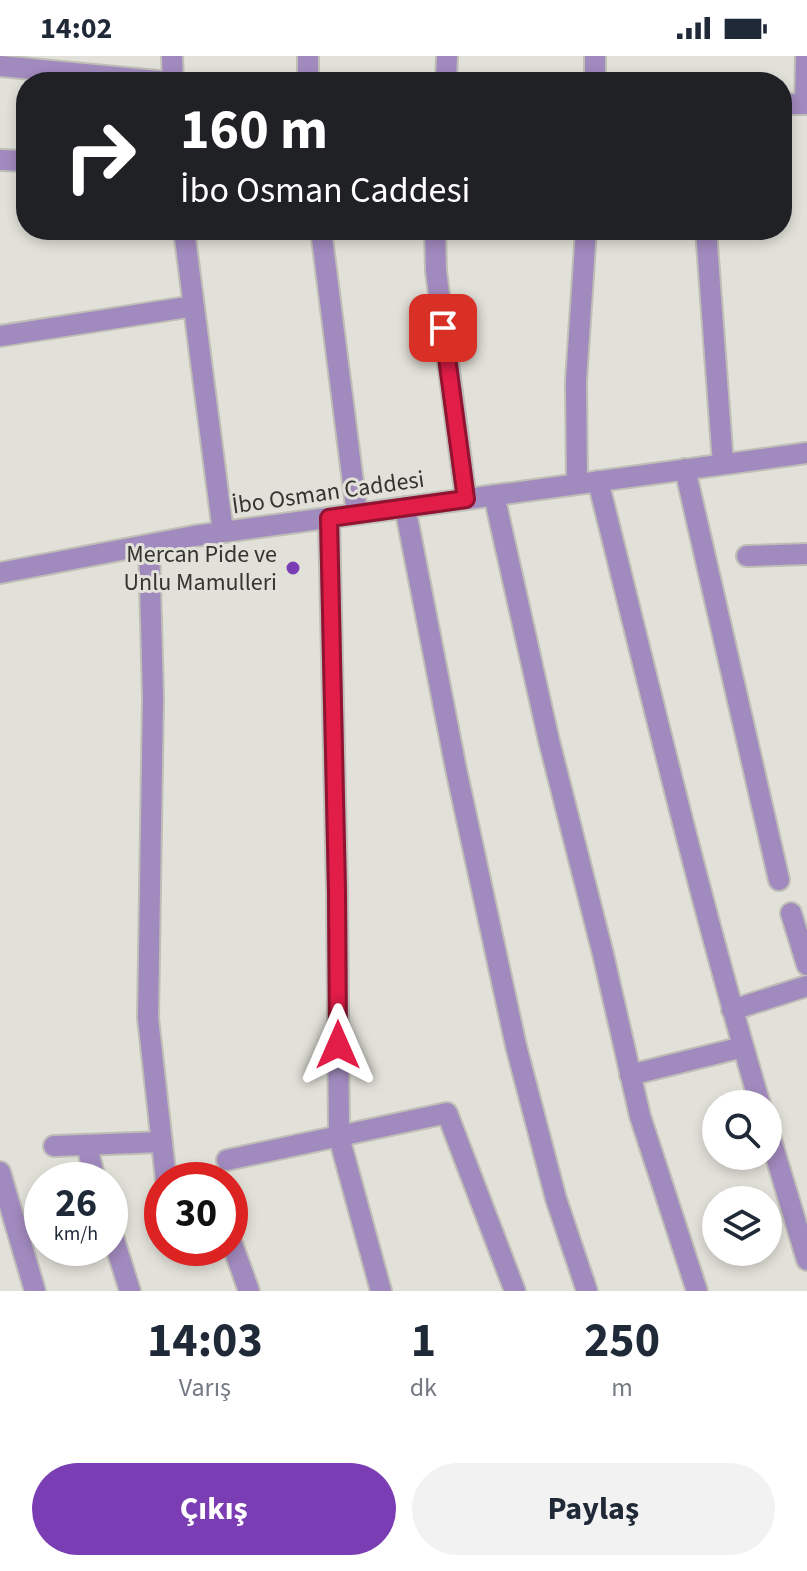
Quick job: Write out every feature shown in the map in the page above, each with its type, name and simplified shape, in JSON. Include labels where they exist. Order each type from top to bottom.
[{"type":"street","points":[[806,56],[806,104]]},
{"type":"street","points":[[0,66],[64,72]]},
{"type":"street","points":[[185,240],[223,532]]},
{"type":"street","points":[[322,240],[357,514]]},
{"type":"street","points":[[435,240],[436,271],[466,499]]},
{"type":"street","points":[[577,484],[576,381],[585,240]]},
{"type":"street","points":[[707,240],[723,464]]},
{"type":"street","points":[[0,336],[194,306]]},
{"type":"street","name":"İbo Osman Caddesi","points":[[0,573],[223,532],[807,453]]},
{"type":"street","points":[[685,469],[779,880]]},
{"type":"street","points":[[598,481],[732,1010],[756,1090]]},
{"type":"street","points":[[494,495],[549,741],[640,1116],[697,1291]]},
{"type":"street","points":[[405,507],[456,769],[516,1046],[556,1199],[587,1291]]},
{"type":"street","points":[[329,518],[339,1137],[381,1291]]},
{"type":"street","points":[[149,545],[153,697],[148,1018],[164,1162]]},
{"type":"street","points":[[747,556],[807,554]]},
{"type":"street","points":[[791,913],[807,965]]},
{"type":"street","points":[[732,1010],[807,986]]},
{"type":"street","points":[[630,1075],[743,1047]]},
{"type":"street","points":[[227,1160],[447,1113],[515,1291]]},
{"type":"street","points":[[54,1146],[162,1142]]},
{"type":"street","points":[[87,1145],[91,1162]]},
{"type":"street","points":[[780,1170],[807,1260]]},
{"type":"street","points":[[0,1172],[35,1291]]},
{"type":"street","points":[[122,1266],[130,1291]]},
{"type":"street","points":[[240,1266],[249,1291]]},
{"type":"place","name":"Mercan Pide ve Unlu Mamulleri","points":[[293,568]]},
{"type":"route","points":[[338,1045],[329,518],[466,499],[443,328]]}]
